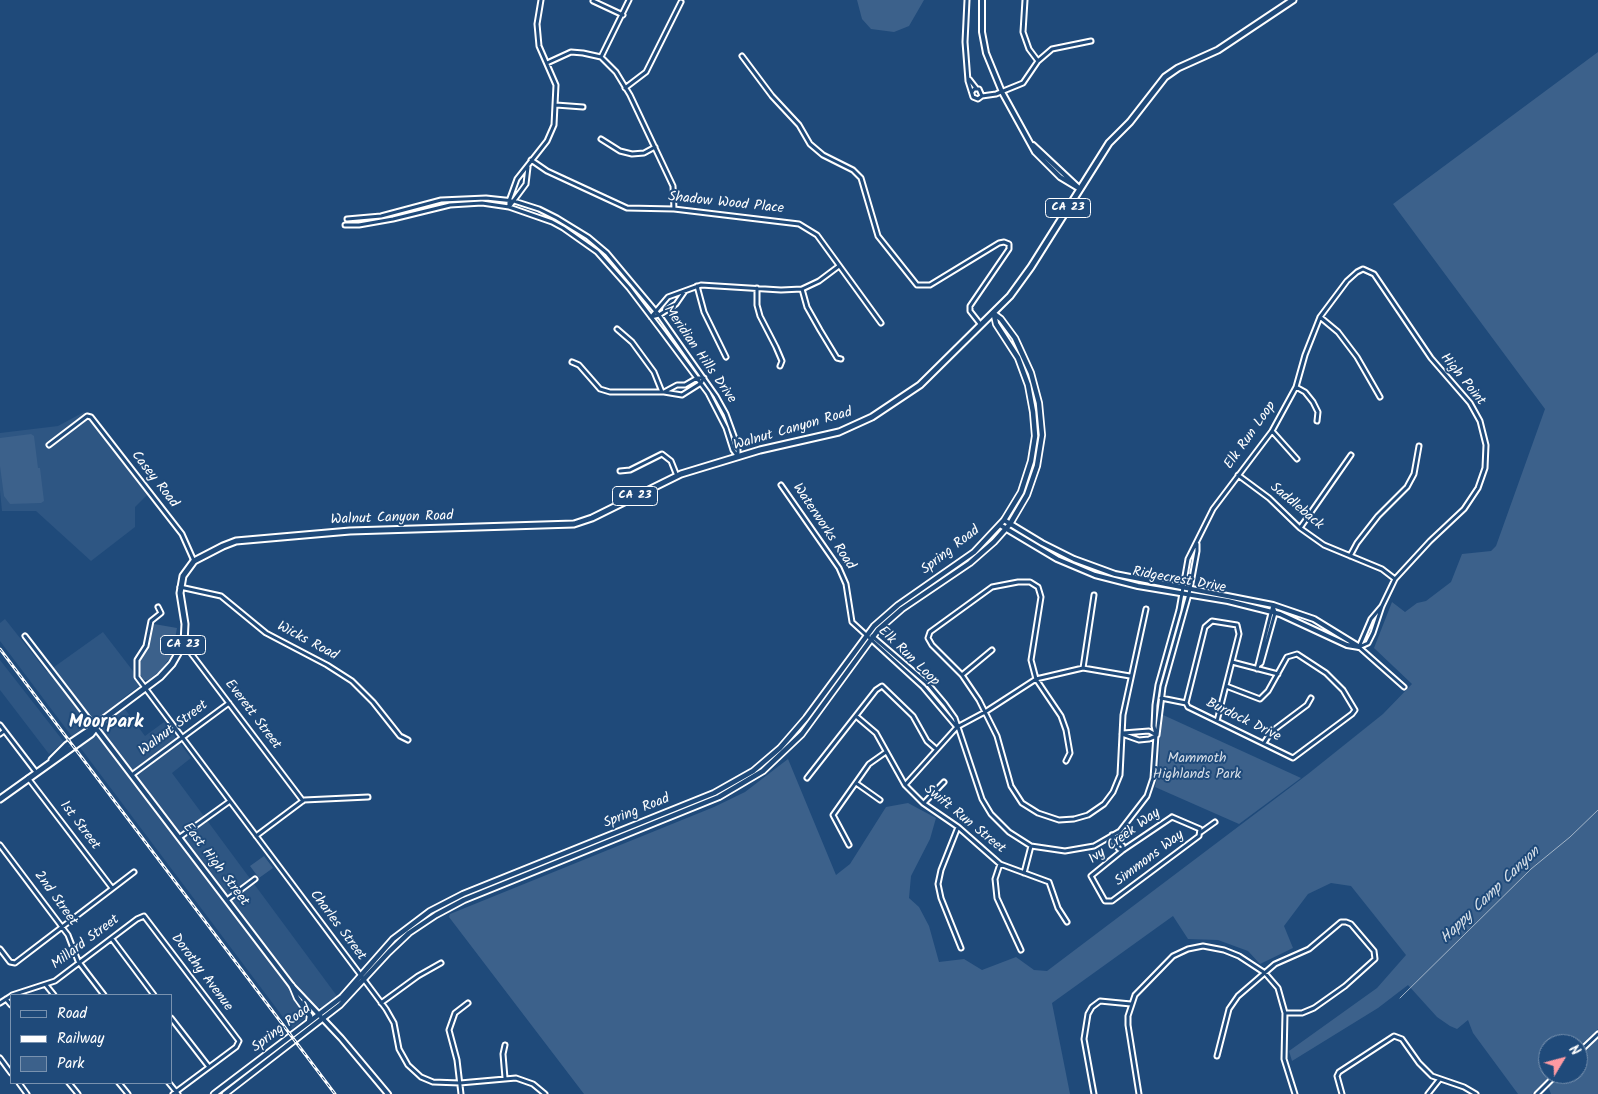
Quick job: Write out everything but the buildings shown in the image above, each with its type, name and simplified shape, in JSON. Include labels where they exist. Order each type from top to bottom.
[{"type":"main road","name":"Walnut Canyon Road","points":[[194,561],[211,551],[236,541],[283,536],[388,529],[574,524],[592,518],[677,476],[790,442],[820,437],[862,422],[920,385],[994,313],[1022,281],[1109,143],[1130,122],[1165,77],[1178,68],[1218,50],[1293,0]]},
{"type":"main road","name":"Spring Road","points":[[225,1094],[346,999],[393,939],[419,918],[441,904],[714,793],[752,771],[791,737],[866,635],[898,605],[974,552],[1004,520],[1024,487],[1031,461],[1034,428],[1028,385],[1015,353],[996,324],[994,313]]},
{"type":"main road","name":"Spring Road","points":[[362,978],[403,938],[449,907],[719,797],[754,777],[782,755],[802,734],[872,638],[902,609],[979,555],[1010,524],[1024,502],[1033,481],[1041,451],[1042,428],[1036,388],[1025,359],[1010,332],[994,313]]},
{"type":"main road","points":[[180,587],[186,570],[194,561]]},
{"type":"main road","name":"CA 23","points":[[0,798],[52,760],[67,745],[95,727],[172,664],[184,643],[185,624],[180,587]]},
{"type":"main road","points":[[292,986],[297,998],[310,1016],[310,1020],[306,1024]]},
{"type":"main road","name":"Spring Road","points":[[214,1094],[306,1024],[321,1017]]},
{"type":"street","points":[[509,207],[526,184],[528,167],[531,160],[547,141],[554,125],[556,85],[539,46],[537,24],[541,0]]},
{"type":"street","points":[[601,58],[629,0]]},
{"type":"street","points":[[967,0],[965,42],[969,79],[976,99],[1002,92],[1023,83],[1038,61],[1052,49],[1091,41]]},
{"type":"street","points":[[982,0],[982,32],[986,53],[1002,92],[1033,145],[1035,152],[1070,185],[1080,189]]},
{"type":"street","points":[[1026,0],[1023,32],[1029,49],[1038,61]]},
{"type":"street","points":[[592,1],[623,15]]},
{"type":"street","points":[[625,88],[646,72],[680,2]]},
{"type":"street","points":[[547,63],[571,52],[583,53],[601,58],[616,72],[673,186],[674,209]]},
{"type":"street","points":[[742,56],[772,96],[799,125],[810,144],[822,155],[853,170],[861,178],[878,236],[917,285],[930,285],[999,243],[1010,244],[1009,249],[970,306],[970,311],[981,325]]},
{"type":"street","points":[[969,79],[976,88],[981,90],[982,96]]},
{"type":"street","points":[[972,92],[976,88]]},
{"type":"street","points":[[556,105],[583,107]]},
{"type":"street","points":[[601,139],[620,151],[632,154],[644,153],[655,148]]},
{"type":"street","name":"Shadow Wood Place","points":[[531,160],[547,172],[627,208],[674,209],[799,224],[817,235],[881,324]]},
{"type":"street","points":[[509,207],[509,201],[521,174],[528,167]]},
{"type":"street","points":[[521,174],[527,178]]},
{"type":"street","name":"Meridian Hills Drive","points":[[347,219],[381,216],[430,202],[466,198],[514,201],[539,209],[588,237],[607,253],[656,312],[704,378],[726,414],[738,447],[738,457]]},
{"type":"street","points":[[430,202],[431,209]]},
{"type":"street","name":"Meridian Hills Drive","points":[[345,225],[358,225],[392,219],[431,209],[482,203],[509,207],[552,222],[583,240],[613,270],[701,383],[720,416],[733,450],[738,457]]},
{"type":"street","points":[[651,317],[672,295],[697,286],[705,284],[802,289],[819,281],[840,266]]},
{"type":"street","name":"Elk Run Loop","points":[[866,635],[872,638],[930,694],[957,727],[966,747],[982,800],[991,814],[1009,832],[1031,846],[1066,851],[1094,846],[1120,831],[1134,816],[1147,796],[1153,778],[1156,735],[1155,705],[1158,685],[1179,610],[1188,559],[1213,509],[1272,431],[1296,387],[1305,355],[1320,317],[1347,281],[1357,272],[1367,270]]},
{"type":"street","name":"High Point","points":[[1359,647],[1368,643],[1395,579],[1430,541],[1464,509],[1478,488],[1485,468],[1486,445],[1480,422],[1470,403],[1430,358],[1374,274],[1367,270]]},
{"type":"street","points":[[697,286],[704,312],[726,357]]},
{"type":"street","points":[[758,288],[757,305],[760,316],[782,361],[780,366]]},
{"type":"street","points":[[802,289],[807,307],[829,345],[841,360]]},
{"type":"street","points":[[651,317],[659,316],[677,302],[685,291]]},
{"type":"street","points":[[672,295],[677,302]]},
{"type":"street","points":[[1320,317],[1338,332],[1352,350],[1380,397]]},
{"type":"street","points":[[617,329],[632,342],[654,372],[663,392]]},
{"type":"street","points":[[572,362],[579,365],[600,390],[618,393],[663,392],[679,396],[701,383],[704,378]]},
{"type":"street","points":[[663,392],[677,385],[685,385],[697,378],[704,378]]},
{"type":"street","points":[[677,385],[674,390],[679,396]]},
{"type":"street","points":[[1296,387],[1306,392],[1313,402],[1318,412],[1317,421]]},
{"type":"street","name":"Casey Road","points":[[49,445],[89,416],[179,529],[194,561]]},
{"type":"street","points":[[1272,431],[1297,459]]},
{"type":"street","points":[[1350,556],[1357,543],[1378,516],[1407,487],[1414,474],[1419,446]]},
{"type":"street","points":[[620,471],[630,470],[662,454],[671,461],[677,476]]},
{"type":"street","points":[[1300,528],[1352,455]]},
{"type":"street","name":"Saddleback","points":[[1238,475],[1269,498],[1300,528],[1324,545],[1382,569],[1395,579]]},
{"type":"street","name":"Waterworks Road","points":[[781,485],[839,568],[846,584],[852,622],[866,635]]},
{"type":"street","name":"Ridgecrest Drive","points":[[1004,520],[1074,559],[1115,574],[1273,605],[1314,619],[1350,640],[1404,686]]},
{"type":"street","name":"Ridgecrest Drive","points":[[1000,525],[1057,559],[1095,575],[1228,601],[1272,612],[1347,645],[1359,647]]},
{"type":"street","name":"Elk Run Loop","points":[[1156,735],[1159,728],[1161,698],[1189,594],[1197,543]]},
{"type":"street","points":[[1066,761],[1070,753],[1066,730],[1061,716],[1036,679],[1030,660],[1041,592],[1030,582],[1018,582],[992,587],[930,632],[928,638],[962,675],[986,712],[997,736],[1011,786],[1022,803],[1038,813],[1060,820],[1088,815],[1104,804],[1113,792],[1122,762],[1123,715],[1130,676],[1146,609]]},
{"type":"street","name":"Wicks Road","points":[[180,587],[221,596],[266,633],[327,665],[352,681],[373,702],[400,736],[408,740]]},
{"type":"street","points":[[1083,668],[1094,595]]},
{"type":"street","points":[[1257,667],[1273,605]]},
{"type":"street","name":"High Point","points":[[1359,647],[1373,617],[1382,606]]},
{"type":"street","name":"Charles Street","points":[[158,607],[161,613],[151,621],[146,646],[135,666],[137,677],[393,1019],[399,1048],[411,1068],[433,1082],[460,1083],[505,1078],[525,1080],[545,1094]]},
{"type":"street","points":[[1373,617],[1378,620]]},
{"type":"street","points":[[1161,698],[1186,703],[1205,627],[1212,622],[1237,625],[1239,634],[1217,721]]},
{"type":"street","points":[[25,636],[95,727]]},
{"type":"street","name":"Everett Street","points":[[184,643],[303,801]]},
{"type":"street","points":[[962,675],[992,650]]},
{"type":"street","name":"Burdock Drive","points":[[1186,703],[1188,707],[1293,758],[1355,710],[1343,690],[1326,673],[1296,654],[1289,655],[1278,674]]},
{"type":"street","points":[[1226,686],[1260,699],[1268,691],[1278,674],[1232,662]]},
{"type":"street","points":[[905,785],[935,748],[957,727],[986,712],[1036,679],[1083,668],[1130,676]]},
{"type":"street","points":[[806,778],[876,690],[882,686],[914,716],[927,741],[935,748]]},
{"type":"street","points":[[1264,744],[1271,732],[1307,705],[1311,698]]},
{"type":"street","name":"Walnut Street","points":[[133,774],[229,702]]},
{"type":"street","name":"Swift Run Street","points":[[856,716],[876,733],[905,785],[924,803],[958,827],[1000,864],[1049,882],[1058,908],[1067,922]]},
{"type":"street","points":[[0,725],[36,772]]},
{"type":"street","name":"East High Street","points":[[95,727],[133,774],[292,986],[388,1094]]},
{"type":"street","points":[[0,734],[4,731]]},
{"type":"street","points":[[1122,734],[1149,732],[1156,735]]},
{"type":"street","points":[[1122,734],[1139,740],[1149,739],[1156,735]]},
{"type":"street","points":[[849,845],[833,815],[869,764],[886,752]]},
{"type":"street","name":"1st Street","points":[[28,778],[112,888]]},
{"type":"street","points":[[924,803],[944,782]]},
{"type":"street","points":[[856,783],[880,800]]},
{"type":"street","points":[[256,836],[303,801],[368,797]]},
{"type":"street","points":[[180,837],[230,801]]},
{"type":"street","name":"Simmons Way","points":[[1091,876],[1108,903],[1199,836],[1201,832],[1196,827],[1172,817]]},
{"type":"street","name":"Ivy Creek Way","points":[[1091,876],[1123,850],[1172,817]]},
{"type":"street","points":[[1201,832],[1215,822]]},
{"type":"street","points":[[958,827],[940,870],[938,884],[941,898],[961,948]]},
{"type":"street","points":[[1112,835],[1113,842],[1119,849],[1123,850]]},
{"type":"street","name":"2nd Street","points":[[0,845],[62,926],[80,963],[103,994]]},
{"type":"street","points":[[1024,874],[1031,846]]},
{"type":"street","points":[[1000,864],[995,879],[997,898],[1021,950]]},
{"type":"street","points":[[0,949],[13,963],[134,872]]},
{"type":"street","points":[[227,900],[254,879]]},
{"type":"street","name":"Millard Street","points":[[15,994],[46,985],[80,963],[144,916]]},
{"type":"street","name":"Dorothy Avenue","points":[[144,916],[239,1043],[208,1067]]},
{"type":"street","points":[[1217,1056],[1233,1003],[1238,996],[1282,961],[1309,949],[1341,922],[1351,924],[1374,951],[1376,955],[1373,960],[1346,986],[1314,1008],[1302,1013],[1285,1013]]},
{"type":"street","points":[[112,939],[153,994]]},
{"type":"street","points":[[1139,1094],[1128,1025],[1131,1004],[1138,990],[1166,961],[1188,949],[1203,946],[1224,950],[1239,956],[1265,973],[1281,993],[1285,1013],[1282,1048],[1295,1094]]},
{"type":"street","points":[[381,1003],[418,976],[441,963]]},
{"type":"street","points":[[46,985],[53,994]]},
{"type":"street","name":"Millard Street","points":[[0,1003],[10,996]]},
{"type":"street","points":[[6,999],[10,1004]]},
{"type":"street","points":[[1094,1094],[1084,1039],[1088,1014],[1092,1007],[1100,1000],[1131,1004]]},
{"type":"street","points":[[461,1094],[457,1060],[449,1027],[455,1013],[468,1003]]},
{"type":"street","points":[[172,1019],[208,1067],[175,1093]]},
{"type":"street","points":[[1588,1043],[1598,1034]]},
{"type":"street","points":[[1342,1094],[1337,1076],[1342,1068],[1391,1037],[1399,1037],[1419,1063],[1439,1080],[1464,1087],[1476,1094]]},
{"type":"street","points":[[505,1078],[503,1054],[506,1045]]},
{"type":"street","points":[[0,1058],[10,1072]]},
{"type":"street","points":[[1428,1094],[1439,1080]]},
{"type":"street","points":[[70,1084],[78,1094]]},
{"type":"street","points":[[120,1084],[128,1094]]},
{"type":"street","points":[[1536,1094],[1546,1084]]},
{"type":"shaded area","points":[[84,412],[147,495],[135,507],[135,527],[91,561],[36,511],[2,511],[0,491],[0,433],[58,426]]},
{"type":"shaded area","points":[[5,619],[47,672],[103,632],[133,671],[139,686],[119,701],[145,736],[164,722],[191,758],[172,773],[337,996],[322,1007],[319,1007],[292,1029],[0,641],[0,623]]},
{"type":"shaded area","points":[[0,660],[64,742],[49,754],[0,690]]},
{"type":"green space","points":[[857,0],[924,0],[909,26],[894,32],[871,29],[862,19]]},
{"type":"green space","points":[[1598,52],[1598,1029],[1588,1038],[1588,1034],[1538,1034],[1538,1084],[1542,1084],[1532,1094],[1518,1094],[1473,1033],[1468,1020],[1457,1029],[1450,1026],[1437,1017],[1408,985],[1378,1008],[1292,1061],[1289,1051],[1377,988],[1406,955],[1351,886],[1331,883],[1308,894],[1284,926],[1293,948],[1260,964],[1248,951],[1218,940],[1188,939],[1173,916],[1052,1003],[1070,1094],[584,1094],[449,917],[450,914],[714,807],[745,792],[788,759],[836,875],[850,864],[886,807],[908,803],[936,818],[930,839],[911,876],[909,898],[919,907],[929,926],[939,962],[964,959],[982,970],[1016,957],[1034,970],[1047,971],[1308,774],[1383,714],[1412,684],[1374,648],[1392,602],[1405,612],[1417,603],[1426,601],[1451,582],[1462,554],[1491,551],[1496,546],[1545,409],[1393,204]]},
{"type":"green space","points":[[31,434],[34,436],[44,501],[41,503],[10,504],[4,496],[0,466],[0,438]]},
{"type":"green space","points":[[154,624],[177,628],[172,655],[160,671],[148,680],[144,680],[139,673],[140,659],[149,649]]},
{"type":"green space","name":"Mammoth Highlands Park","points":[[1161,714],[1301,778],[1239,824],[1155,787],[1159,768]]},
{"type":"green space","points":[[264,856],[273,868],[259,878],[250,866]]},
{"type":"green space","points":[[1598,1038],[1598,1094],[1551,1094],[1548,1086],[1550,1084],[1588,1084],[1588,1047]]},
{"type":"waterway","name":"Happy Camp Canyon","points":[[1400,998],[1531,869],[1570,837],[1598,810]]},
{"type":"railway","points":[[0,649],[335,1094]]},
{"type":"district","name":"Moorpark","points":[[106,724]]}]
